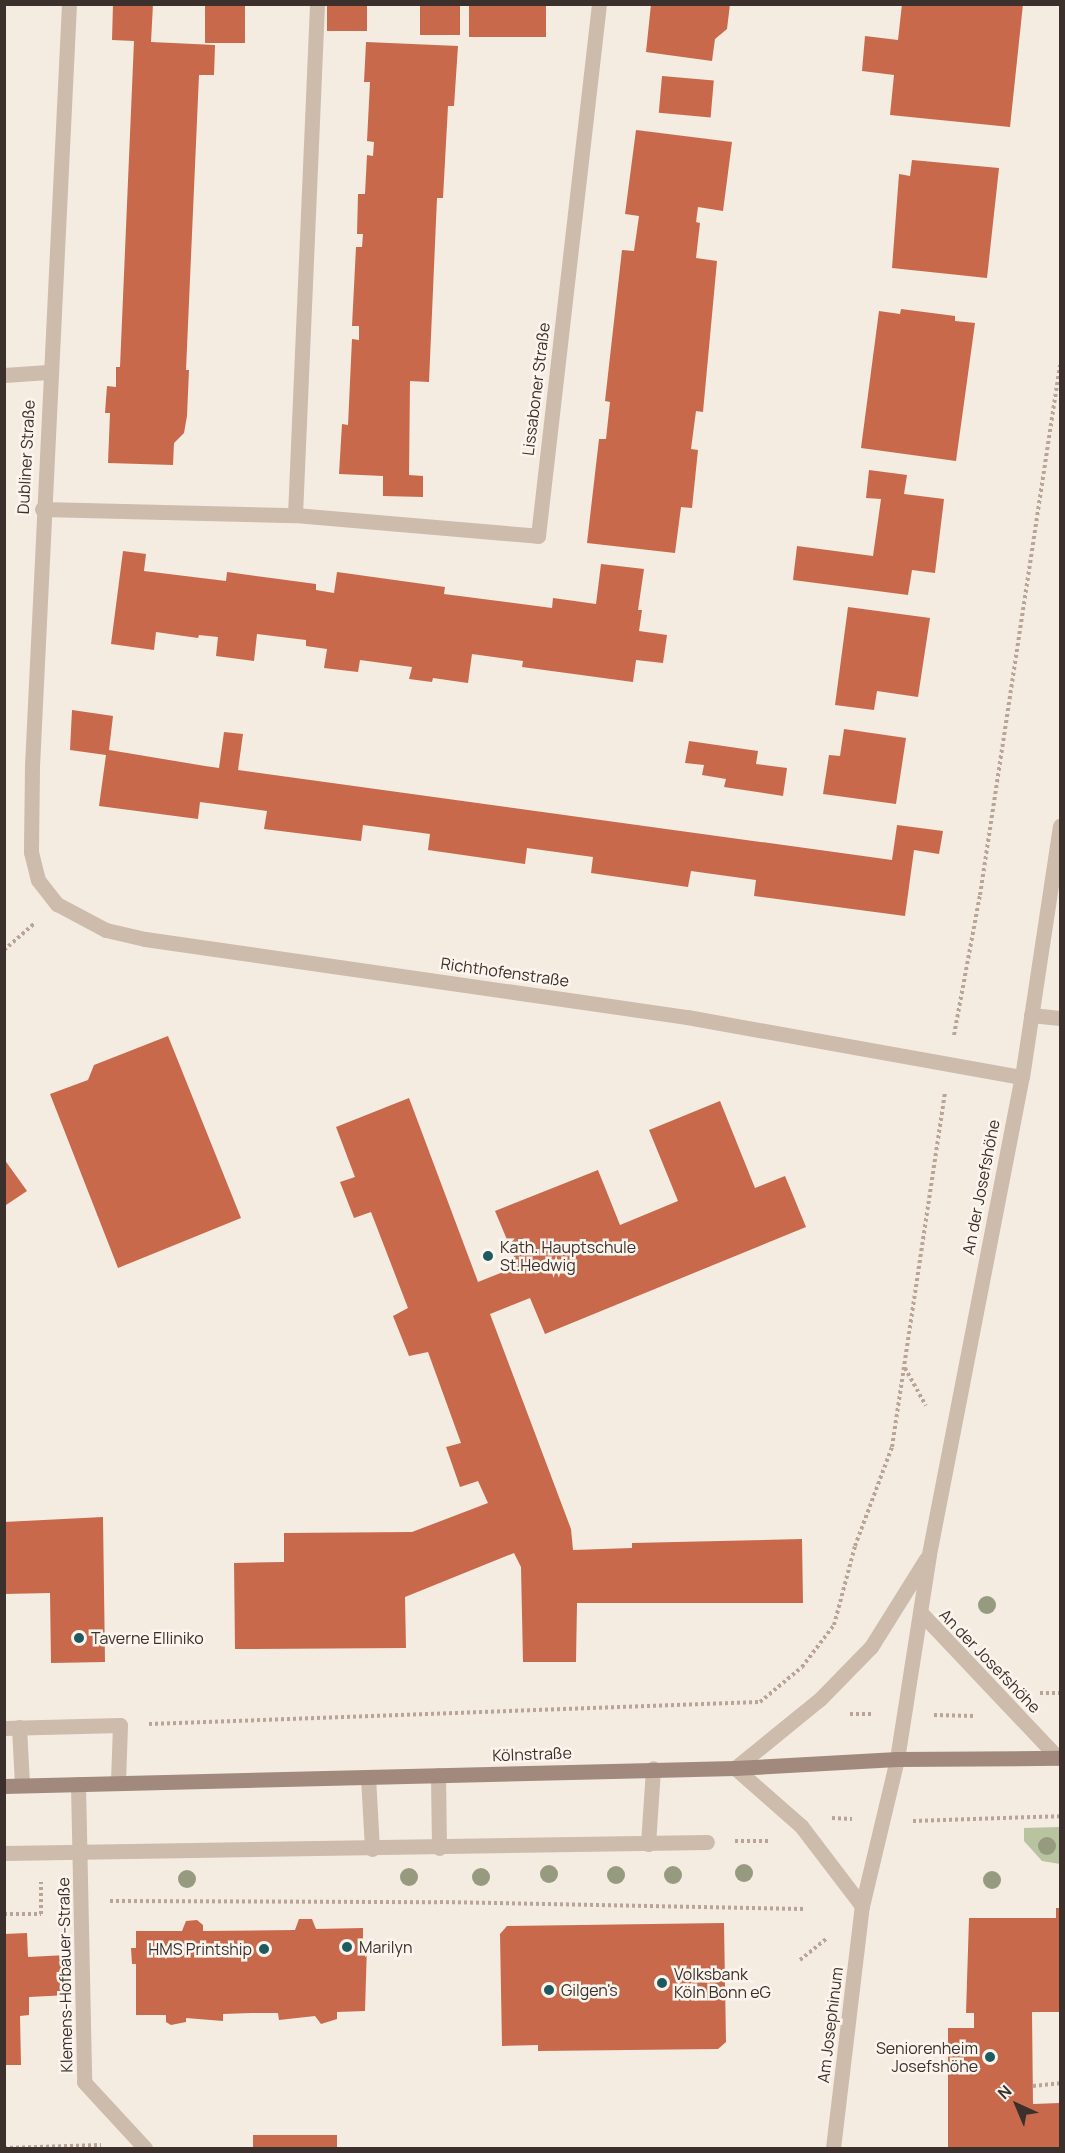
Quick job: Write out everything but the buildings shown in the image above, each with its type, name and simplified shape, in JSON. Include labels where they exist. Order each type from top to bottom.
[{"type":"main road","name":"Kölnstraße","points":[[4,1786],[653,1768],[735,1768],[897,1759],[1059,1758]]},
{"type":"street","name":"Dubliner Straße","points":[[57,904],[38,880],[31,852],[48,372],[69,4]]},
{"type":"street","points":[[295,515],[317,4]]},
{"type":"street","name":"Lissaboner Straße","points":[[42,509],[295,515],[538,536],[599,4]]},
{"type":"street","points":[[4,375],[48,372]]},
{"type":"street","name":"An der Josefshöhe","points":[[897,1759],[922,1614],[929,1554],[1022,1077],[1060,826]]},
{"type":"street","name":"Richthofenstraße","points":[[57,904],[106,930],[145,939],[687,1017],[1022,1077]]},
{"type":"street","points":[[1031,1015],[1060,1018]]},
{"type":"street","name":"An der Josefshöhe","points":[[735,1768],[820,1700],[871,1647],[929,1554]]},
{"type":"street","name":"An der Josefshöhe","points":[[922,1614],[1059,1758]]},
{"type":"street","points":[[22,1785],[12,1727],[120,1725],[118,1783]]},
{"type":"street","name":"Am Josephinum","points":[[833,2148],[862,1906],[897,1759]]},
{"type":"street","points":[[648,1844],[653,1768]]},
{"type":"street","points":[[735,1768],[801,1826],[862,1906]]},
{"type":"street","points":[[438,1775],[439,1848]]},
{"type":"street","points":[[368,1777],[372,1849]]},
{"type":"street","name":"Klemens-Hofbauer-Straße","points":[[78,1784],[84,2082],[143,2146]]},
{"type":"street","points":[[4,1853],[439,1848],[707,1842]]},
{"type":"path","points":[[4,950],[57,904]]},
{"type":"path","points":[[120,1725],[760,1702]]},
{"type":"path","points":[[4,1914],[41,1914],[42,1852]]},
{"type":"path","points":[[82,1901],[440,1902],[805,1909]]},
{"type":"path","points":[[1033,2086],[1060,2083]]},
{"type":"path","points":[[4,2148],[143,2146]]},
{"type":"green space","points":[[1060,1827],[1060,1864],[1042,1861],[1024,1841],[1024,1828]]},
{"type":"place","name":"Kath. Hauptschule St.Hedwig","points":[[488,1256]]},
{"type":"place","name":"Taverne Elliniko","points":[[79,1638]]},
{"type":"place","name":"Marilyn","points":[[347,1947]]},
{"type":"place","name":"HMS Printship","points":[[264,1949]]},
{"type":"place","name":"Volksbank Köln Bonn eG","points":[[662,1983]]},
{"type":"place","name":"Gilgen's","points":[[549,1990]]},
{"type":"place","name":"Seniorenheim Josefshöhe","points":[[990,2057]]}]
